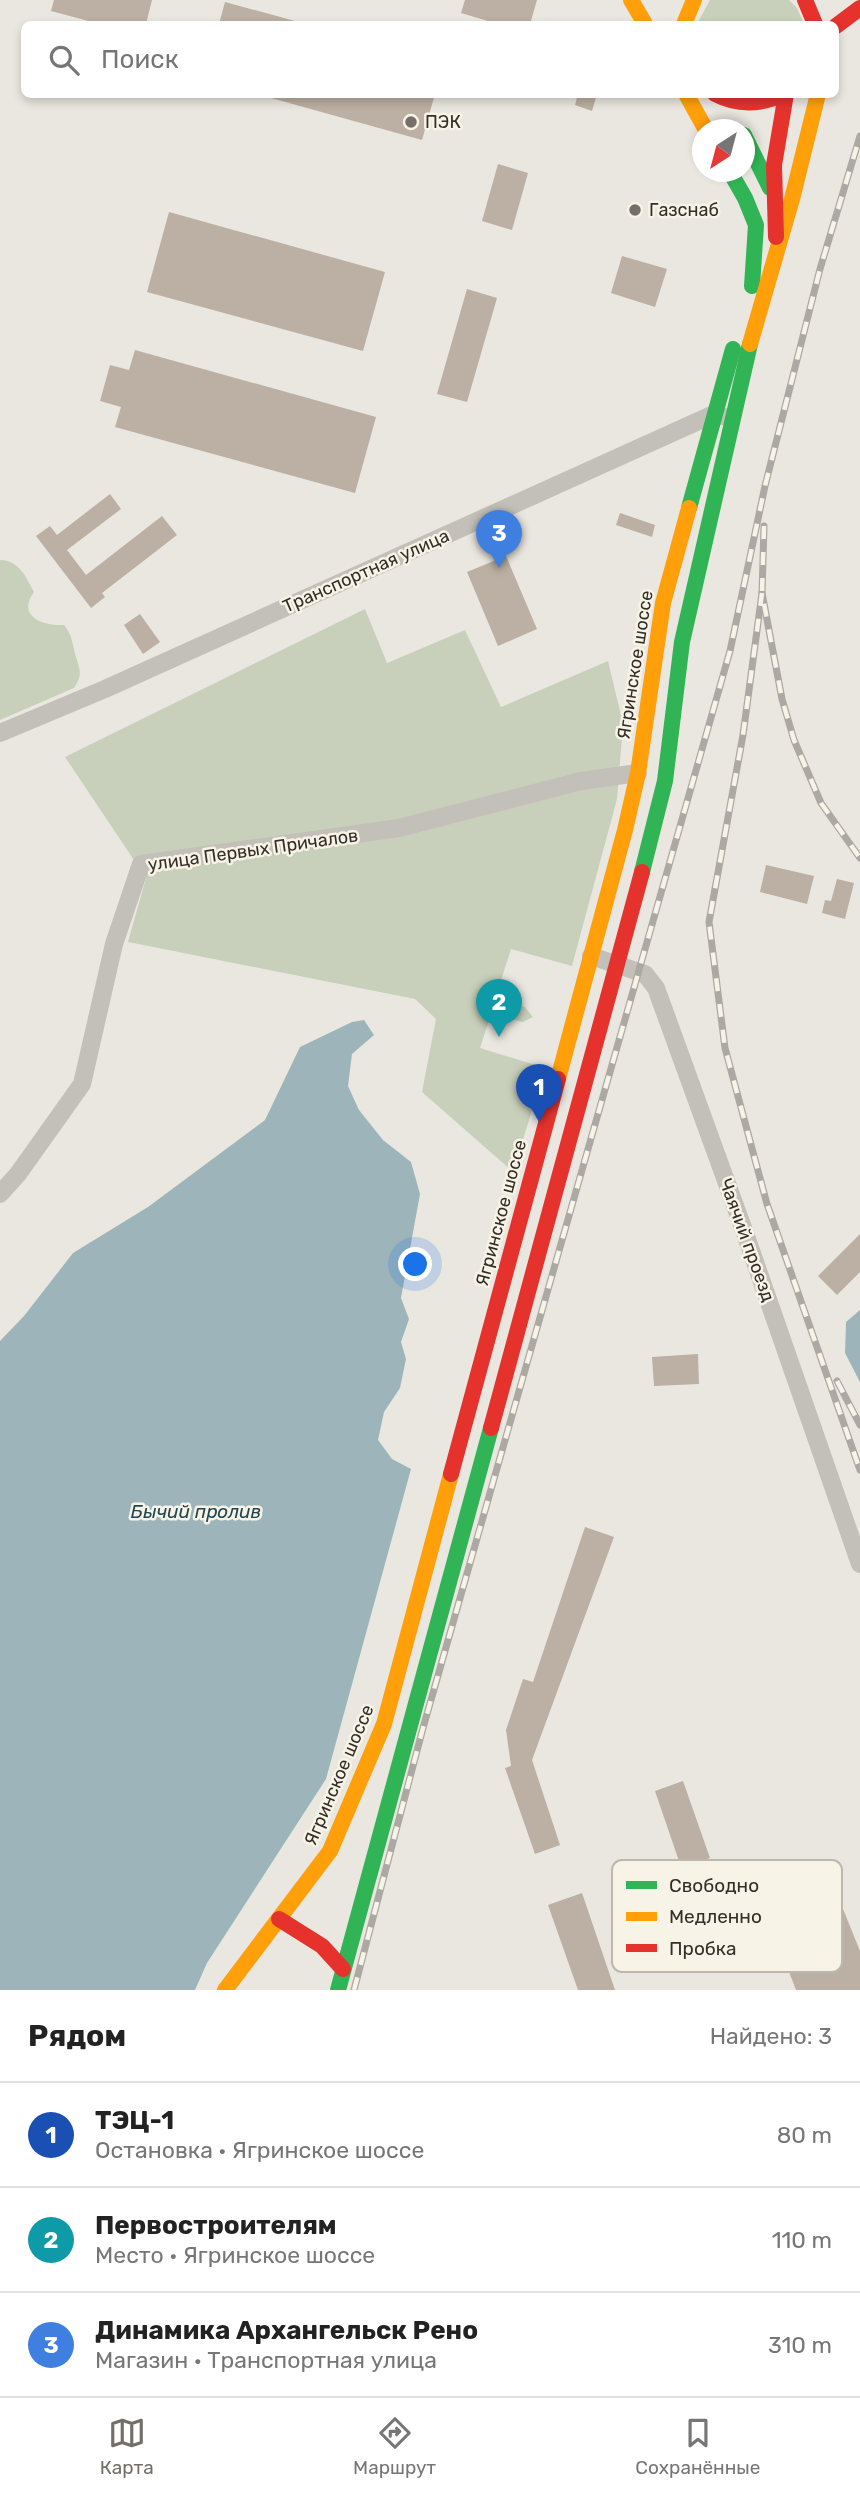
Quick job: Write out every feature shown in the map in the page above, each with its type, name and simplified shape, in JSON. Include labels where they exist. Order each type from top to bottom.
[{"type":"main road","points":[[631,0],[643,21]]},
{"type":"main road","points":[[674,0],[685,21]]},
{"type":"main road","points":[[685,21],[694,0]]},
{"type":"main road","points":[[805,0],[814,21]]},
{"type":"main road","points":[[848,0],[858,0]]},
{"type":"main road","points":[[839,30],[860,8]]},
{"type":"main road","points":[[839,31],[860,16]]},
{"type":"main road","points":[[687,98],[700,119]]},
{"type":"main road","points":[[719,98],[734,119]]},
{"type":"main road","points":[[725,98],[745,104],[777,98]]},
{"type":"main road","points":[[777,252],[772,191],[775,142],[784,98]]},
{"type":"main road","points":[[338,1990],[666,781],[682,642],[751,339],[777,252],[817,98]]},
{"type":"main road","points":[[755,157],[772,191]]},
{"type":"main road","points":[[736,182],[756,225],[752,286]]},
{"type":"main road","points":[[752,286],[774,219]]},
{"type":"main road","name":"Ягринское шоссе","points":[[225,1990],[330,1851],[384,1724],[638,773],[663,603],[752,286]]},
{"type":"main road","points":[[279,1919],[322,1946],[343,1969]]},
{"type":"street","points":[[714,414],[732,419]]},
{"type":"street","name":"Транспортная улица","points":[[0,733],[104,689],[714,414]]},
{"type":"street","name":"улица Первых Причалов","points":[[0,1195],[82,1084],[114,944],[141,864],[399,828],[581,781],[638,773]]},
{"type":"street","name":"Чаячий проезд","points":[[591,956],[645,974],[656,988],[860,1564]]},
{"type":"green space","points":[[710,0],[789,0],[797,8],[803,21],[699,21]]},
{"type":"green space","points":[[0,560],[17,566],[28,581],[34,592],[29,601],[30,614],[41,622],[64,625],[67,629],[80,673],[74,688],[0,720]]},
{"type":"green space","points":[[365,609],[387,663],[465,630],[501,707],[608,661],[623,724],[617,799],[572,966],[511,949],[495,999],[525,1007],[533,1017],[523,1022],[491,1014],[480,1048],[545,1068],[513,1172],[422,1092],[436,1019],[415,999],[128,942],[146,878],[65,757]]},
{"type":"water","name":"Бычий пролив","points":[[364,1020],[374,1035],[352,1054],[348,1086],[359,1110],[383,1140],[411,1162],[420,1194],[401,1298],[409,1319],[401,1342],[406,1359],[400,1388],[384,1412],[378,1440],[392,1459],[411,1469],[326,1779],[207,1963],[195,1990],[0,1990],[0,1341],[24,1316],[73,1253],[148,1207],[265,1120],[300,1047],[352,1022]]},
{"type":"water","points":[[860,1310],[860,1382],[845,1353],[846,1322]]},
{"type":"building","points":[[54,0],[152,0],[147,21],[89,21],[51,11]]},
{"type":"building","points":[[465,0],[537,0],[531,21],[488,21],[461,13]]},
{"type":"building","points":[[225,2],[295,21],[220,21]]},
{"type":"building","points":[[271,98],[434,98],[422,140]]},
{"type":"building","points":[[577,98],[596,98],[592,111],[575,105]]},
{"type":"building","points":[[498,164],[528,173],[512,230],[482,221]]},
{"type":"building","points":[[169,212],[385,272],[363,351],[147,292]]},
{"type":"building","points":[[622,256],[667,269],[655,307],[611,293]]},
{"type":"building","points":[[467,289],[497,298],[467,402],[437,394]]},
{"type":"building","points":[[135,350],[376,417],[355,493],[115,427],[121,407],[100,401],[110,365],[129,370]]},
{"type":"building","points":[[110,494],[121,509],[67,550],[86,575],[162,516],[177,535],[102,593],[105,597],[91,608],[36,536],[50,526],[57,535]]},
{"type":"building","points":[[620,513],[655,525],[652,537],[616,525]]},
{"type":"building","points":[[506,556],[537,629],[498,646],[467,572]]},
{"type":"building","points":[[140,614],[160,642],[143,654],[124,625]]},
{"type":"building","points":[[766,865],[814,876],[807,904],[760,892]]},
{"type":"building","points":[[837,879],[854,883],[845,919],[822,913],[825,900],[831,901]]},
{"type":"building","points":[[860,1234],[860,1272],[837,1295],[818,1276]]},
{"type":"building","points":[[698,1354],[699,1384],[654,1386],[652,1357]]},
{"type":"building","points":[[585,1527],[614,1537],[532,1760],[560,1845],[535,1854],[505,1768],[511,1766],[506,1730],[523,1679],[533,1682]]},
{"type":"building","points":[[683,1781],[710,1858],[679,1860],[655,1791]]},
{"type":"building","points":[[582,1893],[615,1990],[578,1990],[548,1905]]},
{"type":"building","points":[[842,1906],[860,1951],[860,1990],[796,1990],[789,1972],[842,1972]]},
{"type":"railway","points":[[354,1990],[423,1728],[730,651],[765,486],[820,269],[860,136]]},
{"type":"railway","points":[[764,526],[762,593],[782,699],[794,740],[821,803],[860,858]]},
{"type":"railway","points":[[762,593],[743,735],[709,922],[725,1048],[767,1204],[860,1470]]},
{"type":"railway","points":[[837,1381],[860,1425]]},
{"type":"traffic: fast","points":[[755,157],[770,188]]},
{"type":"traffic: fast","points":[[736,182],[756,225],[752,286]]},
{"type":"traffic: fast","points":[[642,872],[665,781],[682,642],[750,344]]},
{"type":"traffic: fast","points":[[689,508],[733,349]]},
{"type":"traffic: fast","points":[[338,1990],[491,1428]]},
{"type":"traffic: slow","points":[[631,0],[643,21]]},
{"type":"traffic: slow","points":[[685,21],[694,0]]},
{"type":"traffic: slow","points":[[688,98],[700,119]]},
{"type":"traffic: slow","points":[[750,344],[792,199],[817,98]]},
{"type":"traffic: slow","points":[[558,1079],[625,830],[638,773],[663,603],[689,508]]},
{"type":"traffic: slow","points":[[225,1990],[330,1851],[384,1724],[451,1474]]},
{"type":"traffic: jam","points":[[805,0],[814,21]]},
{"type":"traffic: jam","points":[[839,24],[860,8]]},
{"type":"traffic: jam","points":[[724,98],[749,103],[772,98]]},
{"type":"traffic: jam","points":[[776,237],[774,165],[785,98]]},
{"type":"traffic: jam","points":[[491,1428],[642,872]]},
{"type":"traffic: jam","points":[[451,1474],[558,1079]]},
{"type":"traffic: jam","points":[[279,1919],[322,1946],[343,1969]]},
{"type":"place","name":"ПЭК","points":[[411,122]]},
{"type":"place","name":"Газснаб","points":[[635,210]]},
{"type":"place","name":"Динамика Архангельск Рено","points":[[499,568]]},
{"type":"place","name":"Первостроителям","points":[[499,1037]]},
{"type":"place","name":"ТЭЦ-1","points":[[539,1122]]}]
